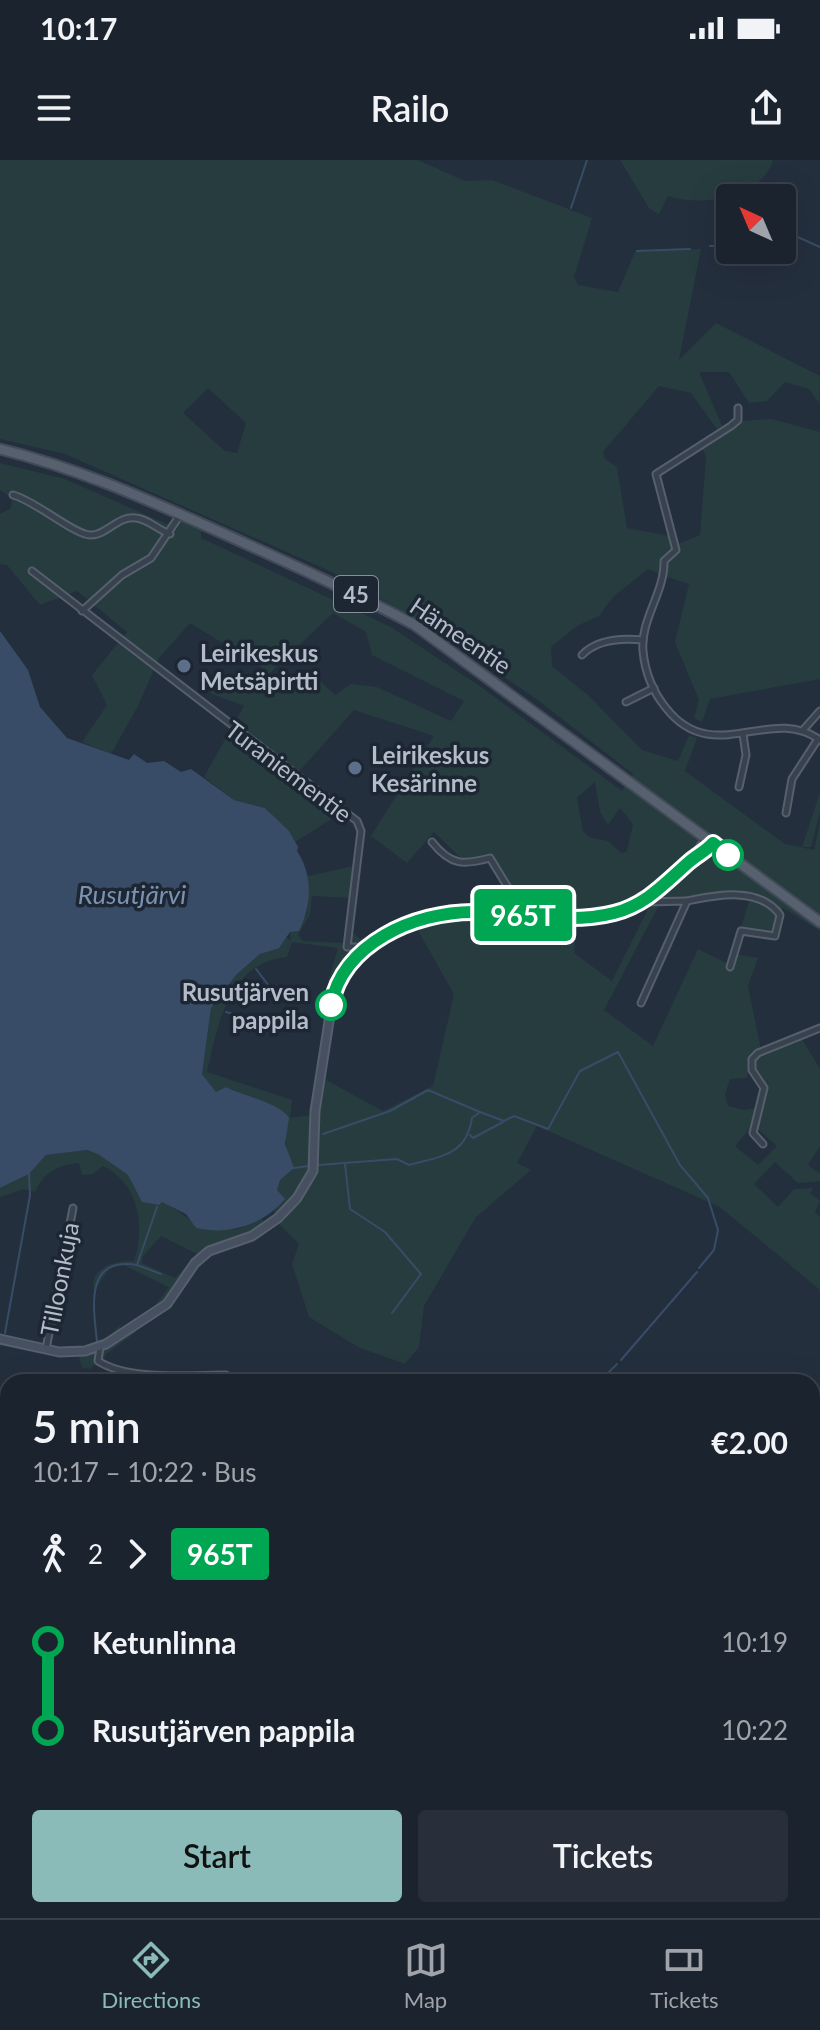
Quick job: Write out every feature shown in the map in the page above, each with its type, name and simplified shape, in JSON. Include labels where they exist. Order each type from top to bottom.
[{"type":"main road","name":"Hämeentie","points":[[0,449],[69,467],[355,593],[415,625],[817,919]]},
{"type":"main road","points":[[0,1339],[46,1350],[98,1351],[167,1304],[195,1263],[209,1251],[252,1236],[278,1218],[309,1181],[315,1161],[315,1111],[333,996],[344,971],[364,947],[385,935],[452,913],[587,918],[618,912],[644,902],[710,841]]},
{"type":"street","points":[[738,408],[738,420],[731,426],[656,474],[676,550],[664,561],[663,576],[643,640],[645,662],[654,688],[672,715],[691,730],[723,737],[780,728],[804,729],[819,740],[792,779],[786,813]]},
{"type":"street","points":[[13,495],[44,508],[86,534],[93,535],[131,517],[141,518],[170,534]]},
{"type":"street","points":[[82,611],[122,575],[146,563],[170,534],[180,515]]},
{"type":"street","name":"Turaniementie","points":[[32,571],[357,821],[361,831],[347,947],[364,947]]},
{"type":"street","points":[[582,655],[588,648],[615,639],[643,640]]},
{"type":"street","points":[[626,702],[654,688]]},
{"type":"street","points":[[804,729],[820,711]]},
{"type":"street","points":[[739,787],[746,755],[743,734]]},
{"type":"street","points":[[432,842],[441,853],[463,864],[490,858],[515,899],[535,910],[540,917]]},
{"type":"street","points":[[644,902],[657,905],[716,895],[751,896],[780,915],[775,936],[741,931],[730,967]]},
{"type":"street","points":[[641,1003],[687,901]]},
{"type":"street","points":[[763,1144],[753,1133],[764,1088],[752,1070],[752,1059],[758,1053],[786,1045],[820,1028]]},
{"type":"street","name":"Tilloonkuja","points":[[46,1350],[73,1208]]},
{"type":"street","points":[[98,1351],[98,1361],[147,1374]]},
{"type":"green space","points":[[0,160],[418,160],[465,181],[492,180],[592,218],[574,277],[578,285],[618,292],[635,252],[701,249],[679,360],[716,323],[820,376],[819,403],[809,389],[785,382],[767,401],[749,403],[729,372],[699,372],[722,426],[717,429],[691,393],[659,386],[603,452],[605,459],[617,467],[627,528],[670,536],[673,549],[662,559],[662,575],[648,569],[613,597],[599,616],[577,626],[551,647],[552,666],[588,695],[642,750],[678,761],[689,735],[697,738],[685,771],[785,844],[814,850],[820,823],[820,931],[783,908],[776,938],[741,927],[750,898],[716,896],[659,905],[604,1010],[653,1046],[698,949],[729,964],[735,954],[758,958],[748,986],[761,1050],[751,1059],[747,1078],[730,1079],[725,1094],[728,1106],[744,1110],[758,1108],[752,1126],[735,1146],[758,1165],[777,1146],[755,1127],[765,1088],[752,1068],[754,1060],[802,1039],[820,1069],[820,1146],[808,1165],[820,1174],[820,1181],[798,1183],[775,1162],[754,1184],[778,1207],[794,1189],[813,1188],[810,1193],[820,1201],[815,1212],[820,1217],[820,1290],[720,1207],[537,1126],[517,1163],[531,1170],[476,1217],[424,1306],[419,1347],[405,1364],[358,1347],[309,1317],[292,1264],[299,1244],[277,1222],[201,1256],[161,1236],[143,1256],[142,1263],[175,1278],[195,1257],[198,1259],[157,1310],[154,1307],[169,1287],[121,1264],[109,1269],[94,1291],[100,1271],[112,1264],[134,1261],[138,1247],[136,1206],[115,1173],[103,1166],[93,1174],[82,1175],[79,1163],[71,1164],[47,1175],[35,1192],[24,1189],[0,1197],[0,1188],[29,1174],[46,1155],[87,1150],[98,1153],[204,1230],[239,1229],[262,1218],[263,1226],[274,1218],[274,1211],[284,1199],[277,1190],[285,1163],[284,1134],[264,1101],[254,1101],[226,1087],[216,1092],[202,1074],[211,1008],[236,975],[260,954],[279,947],[286,937],[291,941],[290,932],[307,914],[308,876],[359,865],[354,898],[312,896],[310,914],[298,935],[303,941],[344,943],[350,930],[360,939],[461,905],[470,909],[539,913],[516,898],[492,856],[466,863],[434,832],[407,863],[371,836],[434,736],[354,710],[296,775],[343,812],[295,842],[266,808],[234,800],[204,777],[244,706],[210,693],[220,675],[225,674],[253,685],[263,668],[190,623],[159,658],[138,706],[111,754],[82,742],[107,705],[92,675],[127,632],[77,591],[40,605],[7,565],[0,564],[0,514],[11,508],[12,498],[0,490],[0,463],[65,479],[176,528],[180,519],[201,529],[201,538],[391,627],[481,687],[622,791],[633,774],[539,701],[439,632],[341,576],[65,454],[0,439]],"holes":[[[208,388],[246,423],[237,453],[225,451],[183,413]],[[333,613],[366,632],[372,655],[464,701],[451,721],[377,687],[351,684],[335,695],[310,671],[284,690],[270,673]],[[595,782],[600,812],[608,825],[620,808],[633,824],[627,851],[621,853],[608,841],[589,837],[583,831],[577,798]],[[698,845],[707,851],[653,899],[612,981],[574,953],[577,919],[631,909],[672,874]],[[417,929],[454,994],[433,1086],[383,1111],[324,1079],[341,984],[350,969],[386,942]],[[292,942],[338,948],[329,978],[312,1115],[290,1118],[292,1100],[207,1072],[229,999],[251,971],[267,962],[287,957]]]},
{"type":"green space","points":[[620,160],[773,161],[756,184],[716,184],[716,199],[696,201],[668,196],[659,214],[649,208]]},
{"type":"green space","points":[[772,419],[820,432],[820,679],[710,699],[702,722],[694,718],[699,700],[675,642],[689,584],[665,576],[667,562],[678,551],[678,544],[700,535],[706,457],[702,448],[740,421]]},
{"type":"green space","points":[[820,793],[820,812],[811,847],[802,847]]},
{"type":"green space","points":[[119,1326],[122,1330],[131,1326],[136,1332],[106,1354],[101,1367],[96,1363],[90,1369],[82,1368],[79,1357],[85,1354],[83,1348],[111,1335]]},
{"type":"water","name":"Rusutjärvi","points":[[0,631],[28,670],[40,707],[67,738],[129,760],[134,754],[147,763],[164,761],[181,772],[191,769],[234,800],[265,808],[289,831],[298,847],[309,890],[299,931],[290,932],[279,948],[260,954],[236,975],[211,1008],[202,1074],[216,1092],[226,1087],[270,1104],[289,1118],[285,1144],[294,1168],[280,1180],[277,1190],[285,1199],[257,1221],[234,1229],[196,1228],[186,1214],[162,1202],[159,1205],[142,1202],[128,1175],[87,1150],[46,1155],[29,1174],[0,1188]]},
{"type":"waterway","points":[[571,208],[587,160]]},
{"type":"waterway","points":[[796,236],[820,247]]},
{"type":"waterway","points":[[710,246],[716,246]]},
{"type":"waterway","points":[[637,251],[690,249]]},
{"type":"waterway","points":[[256,969],[272,990]]},
{"type":"waterway","points":[[226,1012],[272,1024]]},
{"type":"waterway","points":[[318,1165],[397,1159],[409,1165],[441,1156],[458,1147],[469,1131],[472,1118],[480,1112],[504,1121],[514,1116],[548,1129],[580,1071],[618,1052],[680,1165],[708,1198],[718,1230],[714,1250],[699,1268]]},
{"type":"waterway","points":[[323,1134],[390,1111],[428,1090],[480,1112]]},
{"type":"waterway","points":[[470,1135],[473,1138],[503,1122]]},
{"type":"waterway","points":[[345,1164],[350,1209],[385,1232],[421,1274],[392,1313]]},
{"type":"waterway","points":[[294,1168],[309,1166]]},
{"type":"waterway","points":[[5,1333],[30,1195],[29,1174]]},
{"type":"waterway","points":[[97,1341],[94,1299],[100,1276],[108,1268],[120,1264],[137,1265],[157,1207]]},
{"type":"waterway","points":[[137,1265],[161,1274]]},
{"type":"waterway","points":[[621,1360],[697,1272]]},
{"type":"waterway","points":[[607,1374],[617,1364]]},
{"type":"bus line","name":"965T","points":[[331,1005],[337,985],[352,959],[364,947],[385,935],[452,913],[499,912],[564,919],[603,916],[644,902],[713,843],[728,855]]},
{"type":"place","name":"Leirikeskus Metsäpirtti","points":[[184,666]]},
{"type":"place","name":"Leirikeskus Kesärinne","points":[[355,768]]},
{"type":"place","name":"Rusutjärven pappila","points":[[331,1005]]}]
